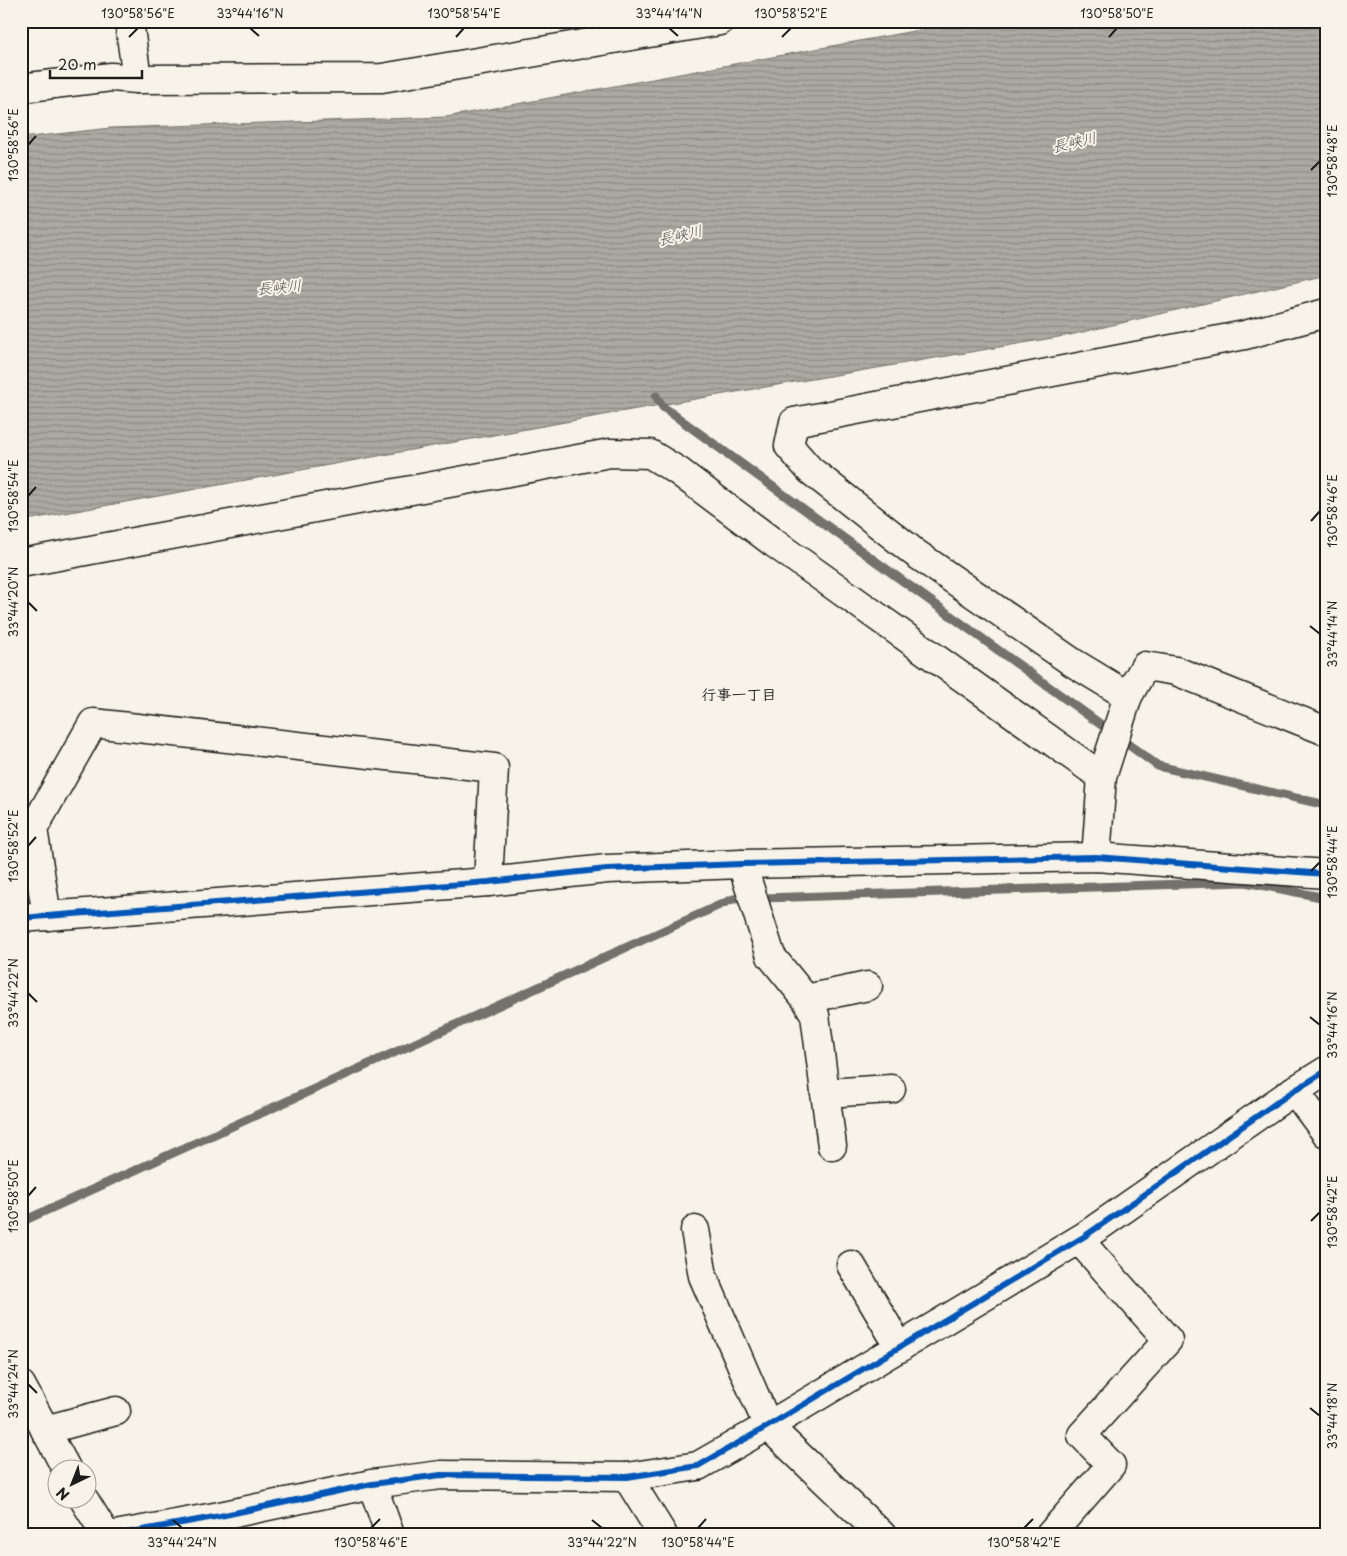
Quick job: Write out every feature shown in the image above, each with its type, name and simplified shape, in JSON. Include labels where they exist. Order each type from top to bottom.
[{"type":"street","points":[[129,21],[137,79]]},
{"type":"street","points":[[21,88],[111,77],[137,79],[382,78],[614,31],[720,21]]},
{"type":"street","points":[[1128,696],[1072,662],[915,554],[810,470],[789,446],[794,422],[1245,335],[1326,313]]},
{"type":"street","points":[[21,563],[610,453],[650,454],[678,471],[774,543],[1105,768]]},
{"type":"street","points":[[1096,858],[1105,768],[1128,696],[1144,666],[1176,671],[1326,731]]},
{"type":"street","points":[[488,882],[494,768],[92,723],[32,829],[34,917],[488,882],[607,869],[742,864],[1096,858],[1326,874]]},
{"type":"street","points":[[742,864],[771,956],[806,999],[815,1015],[832,1146]]},
{"type":"street","points":[[806,999],[868,986]]},
{"type":"street","points":[[115,1535],[224,1526],[372,1484],[441,1475],[627,1477],[698,1466],[900,1348],[1078,1240],[1294,1090],[1326,1071]]},
{"type":"street","points":[[825,1094],[891,1089]]},
{"type":"street","points":[[1294,1090],[1326,1133]]},
{"type":"street","points":[[695,1230],[703,1276],[768,1426],[882,1535]]},
{"type":"street","points":[[1050,1535],[1111,1465],[1082,1435],[1168,1340],[1078,1240]]},
{"type":"street","points":[[852,1265],[900,1348]]},
{"type":"street","points":[[21,1385],[60,1458]]},
{"type":"street","points":[[45,1430],[116,1411]]},
{"type":"street","points":[[627,1477],[663,1535]]},
{"type":"street","points":[[372,1484],[390,1535]]},
{"type":"street","points":[[89,1508],[106,1535]]},
{"type":"water","name":"長峡川","points":[[968,21],[1326,21],[1326,275],[1070,335],[631,410],[21,521],[21,138],[111,128],[446,117]]},
{"type":"waterway","points":[[656,396],[663,407],[1158,766],[1326,805]]},
{"type":"waterway","points":[[21,1222],[733,899],[1245,882],[1326,898]]},
{"type":"cycle path","points":[[21,918],[488,882],[607,869],[742,864],[1096,857],[1326,874]]},
{"type":"cycle path","points":[[115,1535],[220,1516],[372,1484],[441,1475],[627,1477],[698,1466],[1085,1236],[1289,1094],[1326,1071]]},
{"type":"district","name":"行事一丁目","points":[[739,693]]}]
